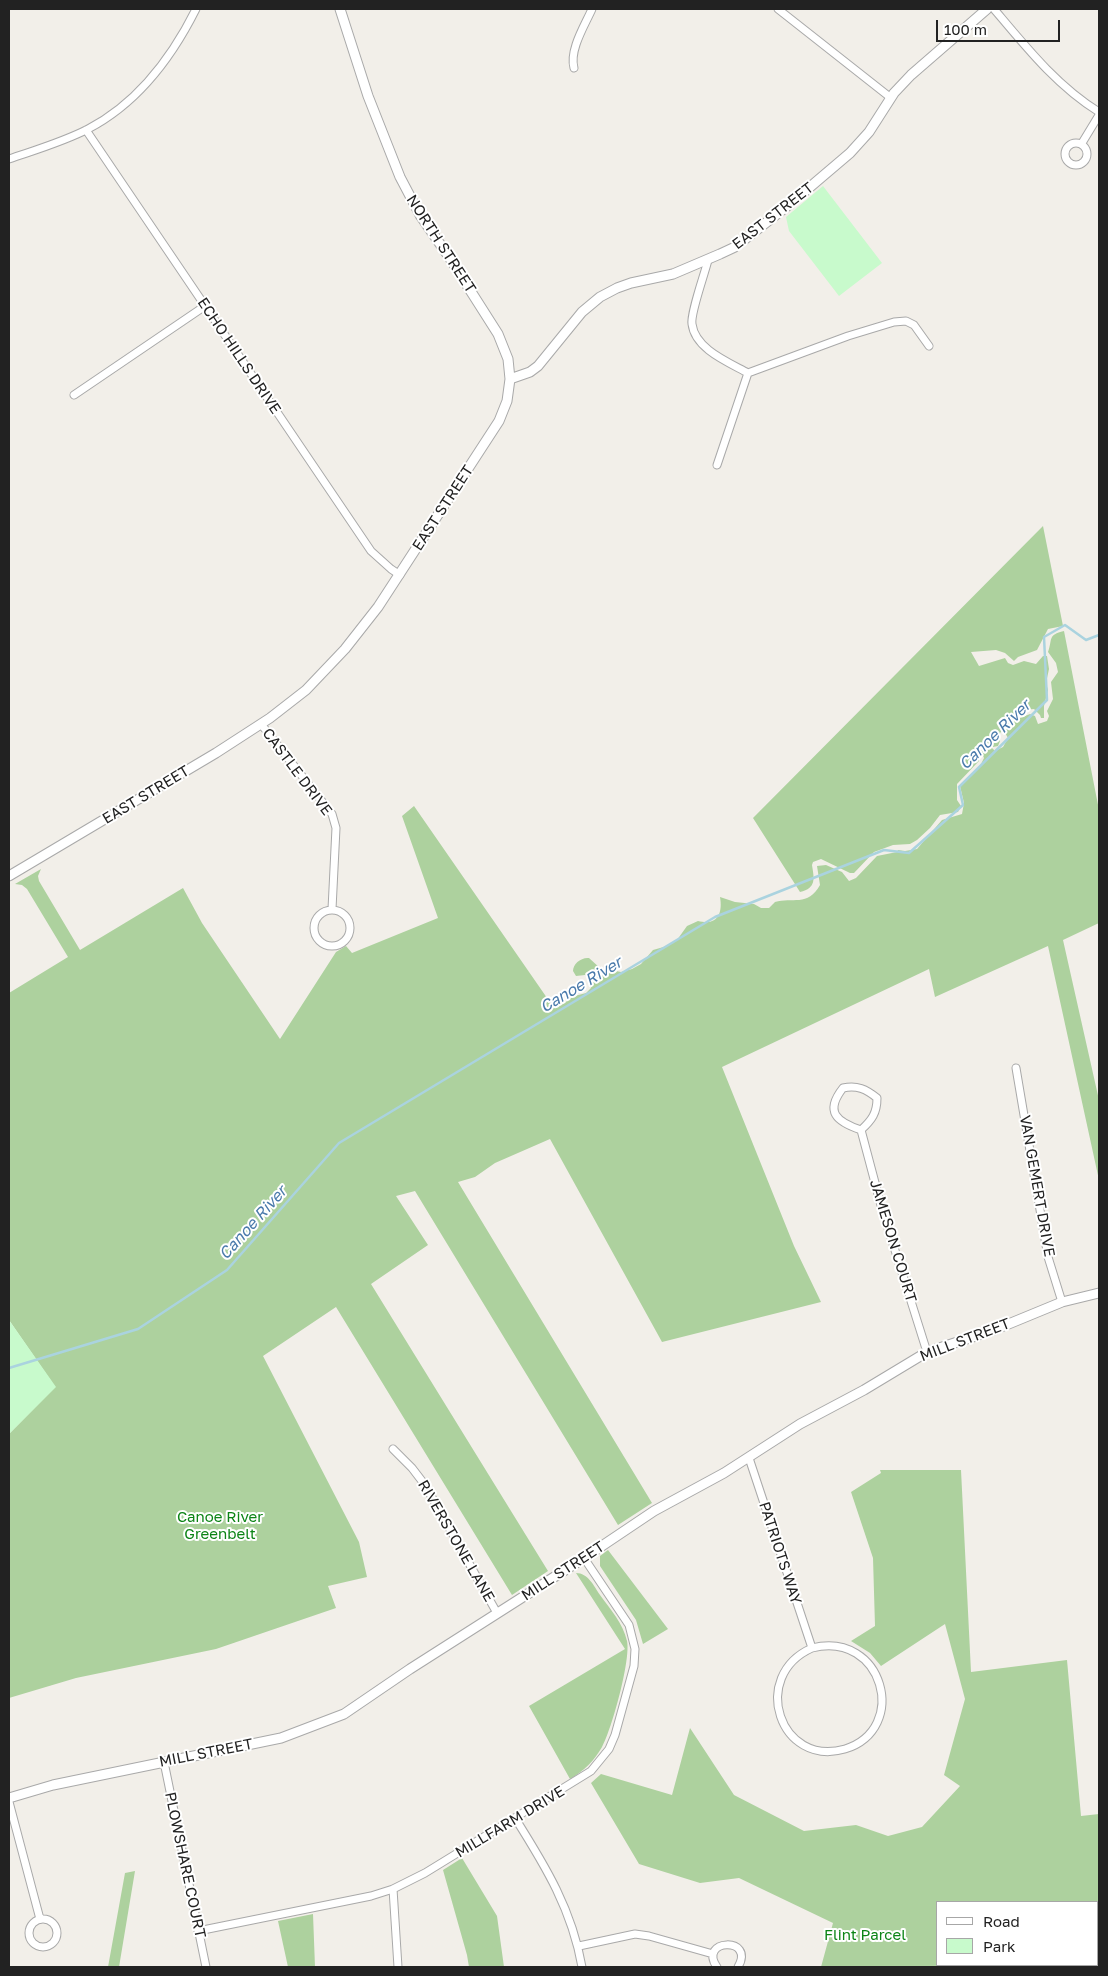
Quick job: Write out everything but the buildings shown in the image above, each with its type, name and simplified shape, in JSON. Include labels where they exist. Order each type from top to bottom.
[{"type":"street","points":[[9,159],[86,130],[102,121],[140,92],[173,51],[196,9]]},
{"type":"street","name":"NORTH STREET","points":[[340,9],[368,96],[400,177],[420,215],[498,334],[508,359],[510,380]]},
{"type":"street","points":[[574,68],[572,61],[575,51],[592,9]]},
{"type":"street","points":[[778,9],[890,98]]},
{"type":"street","name":"EAST STREET","points":[[9,876],[124,809],[155,788],[183,774],[261,724],[306,690],[346,649],[400,574],[499,421],[507,401],[510,380],[530,372],[538,366],[582,312],[607,292],[631,283],[673,274],[735,247],[828,174],[869,132],[890,98],[911,74],[987,9]]},
{"type":"street","points":[[994,9],[1055,78],[1099,114],[1082,143]]},
{"type":"street","name":"ECHO HILLS DRIVE","points":[[86,130],[371,551],[391,569],[400,574]]},
{"type":"street","points":[[708,260],[691,322],[694,333],[699,341],[711,351],[748,373]]},
{"type":"street","points":[[74,395],[205,306]]},
{"type":"street","points":[[748,373],[848,336],[894,322],[906,321],[914,325],[929,346]]},
{"type":"street","points":[[717,465],[748,373]]},
{"type":"street","name":"CASTLE DRIVE","points":[[261,724],[332,814],[336,828],[332,909]]},
{"type":"street","points":[[332,909],[343,913],[351,928],[350,934],[342,944],[331,947],[320,942],[316,937],[314,925],[320,914],[332,909]]},
{"type":"street","name":"VAN GEMERT DRIVE","points":[[1016,1068],[1048,1257],[1062,1302]]},
{"type":"street","points":[[852,1086],[861,1088],[877,1098],[877,1108],[873,1118],[861,1130],[843,1124],[836,1117],[834,1106],[837,1096],[843,1088],[852,1086]]},
{"type":"street","name":"JAMESON COURT","points":[[861,1130],[882,1209],[927,1352]]},
{"type":"street","name":"MILL STREET","points":[[9,1798],[53,1785],[282,1738],[344,1714],[410,1668],[584,1558],[654,1511],[724,1473],[800,1424],[864,1390],[927,1352],[994,1330],[1062,1302],[1099,1293]]},
{"type":"street","name":"RIVERSTONE LANE","points":[[393,1450],[412,1468],[425,1485],[497,1613]]},
{"type":"street","name":"PATRIOTS WAY","points":[[748,1458],[812,1648]]},
{"type":"street","name":"MILLFARM DRIVE","points":[[198,1931],[393,1890],[591,1772],[610,1748],[615,1735],[629,1685],[636,1649],[632,1632],[624,1616],[584,1558]]},
{"type":"street","points":[[837,1646],[853,1651],[872,1667],[880,1682],[882,1707],[876,1722],[866,1736],[845,1749],[837,1751],[820,1750],[804,1744],[790,1734],[781,1719],[777,1702],[778,1685],[781,1677],[791,1662],[812,1648],[837,1646]]},
{"type":"street","name":"PLOWSHARE COURT","points":[[164,1762],[206,1967]]},
{"type":"street","points":[[9,1802],[40,1920]]},
{"type":"street","points":[[515,1818],[557,1887],[578,1946],[582,1967]]},
{"type":"street","points":[[393,1890],[398,1967]]},
{"type":"street","points":[[40,1920],[51,1921],[57,1931],[56,1939],[47,1946],[36,1944],[30,1938],[31,1927],[40,1920]]},
{"type":"street","points":[[578,1946],[635,1934],[649,1936],[713,1954]]},
{"type":"street","points":[[716,1967],[713,1961],[713,1954],[722,1945],[733,1945],[738,1949],[741,1957],[738,1967]]},
{"type":"green space","points":[[823,186],[882,263],[839,296],[789,231],[786,217]]},
{"type":"green space","points":[[1043,526],[1063,626],[1048,629],[1037,650],[1018,657],[1014,661],[1005,653],[996,650],[971,652],[979,666],[1005,658],[1008,663],[1013,665],[1024,661],[1036,664],[1043,656],[1047,656],[1049,669],[1046,683],[1048,690],[1044,706],[1044,718],[1041,718],[1034,709],[1021,710],[1000,733],[998,746],[993,747],[988,743],[978,746],[979,761],[957,784],[957,800],[961,806],[958,812],[940,815],[930,828],[910,844],[893,845],[874,852],[854,873],[850,873],[821,859],[813,862],[814,878],[812,885],[800,892],[753,818]]},
{"type":"green space","name":"Canoe River Greenbelt","points":[[1064,631],[1099,810],[1099,923],[1063,940],[1099,1100],[1099,1180],[1048,946],[935,997],[929,969],[722,1067],[794,1246],[821,1302],[662,1342],[550,1139],[495,1163],[475,1177],[458,1182],[652,1503],[618,1525],[415,1191],[396,1196],[428,1245],[371,1284],[548,1571],[512,1595],[336,1307],[263,1356],[359,1542],[367,1577],[328,1586],[336,1608],[216,1649],[76,1678],[9,1698],[9,1434],[55,1387],[9,1320],[9,993],[68,957],[27,889],[22,885],[15,884],[41,869],[38,876],[39,881],[80,950],[183,888],[202,923],[280,1039],[336,952],[346,946],[352,953],[438,918],[402,816],[414,806],[554,1008],[565,1003],[571,997],[586,993],[591,988],[589,977],[585,975],[576,976],[573,971],[574,966],[580,960],[589,958],[600,968],[621,972],[632,969],[641,964],[653,950],[667,946],[677,940],[687,926],[698,921],[710,922],[714,920],[719,913],[720,897],[735,902],[754,904],[761,908],[769,908],[775,902],[805,899],[815,892],[820,885],[817,866],[826,865],[842,872],[849,881],[856,878],[877,856],[897,852],[898,850],[917,849],[942,820],[962,814],[964,803],[960,786],[979,768],[984,758],[981,751],[986,745],[995,751],[1003,747],[1008,738],[1004,731],[1015,720],[1030,714],[1035,716],[1038,724],[1047,721],[1049,716],[1047,711],[1053,699],[1051,682],[1058,672],[1056,663],[1048,652],[1053,636]]},
{"type":"green space","points":[[9,1320],[56,1387],[9,1434]]},
{"type":"green space","name":"Flint Parcel","points":[[880,1470],[961,1470],[971,1672],[1067,1660],[1081,1816],[1099,1814],[1099,1967],[821,1967],[833,1923],[739,1878],[700,1883],[639,1864],[591,1783],[601,1774],[672,1795],[690,1728],[734,1795],[804,1831],[856,1825],[888,1836],[922,1827],[960,1786],[944,1775],[965,1699],[945,1624],[881,1666],[870,1653],[851,1641],[875,1626],[873,1558],[851,1492],[881,1473]]},
{"type":"green space","points":[[608,1550],[668,1629],[643,1644],[636,1620],[600,1566],[600,1556]]},
{"type":"green space","points":[[576,1573],[584,1575],[590,1581],[616,1616],[625,1634],[627,1650],[620,1694],[606,1738],[596,1757],[580,1773],[570,1779],[529,1706],[625,1649]]},
{"type":"green space","points":[[462,1858],[497,1916],[504,1967],[469,1967],[443,1870]]},
{"type":"green space","points":[[135,1871],[119,1967],[108,1967],[125,1873]]},
{"type":"green space","points":[[313,1914],[315,1967],[288,1967],[278,1921]]},
{"type":"waterway","name":"Canoe River","points":[[9,1368],[138,1329],[227,1270],[339,1143],[715,917],[884,850],[909,853],[963,805],[959,787],[1047,700],[1044,637],[1065,625],[1086,640],[1099,635]]}]
